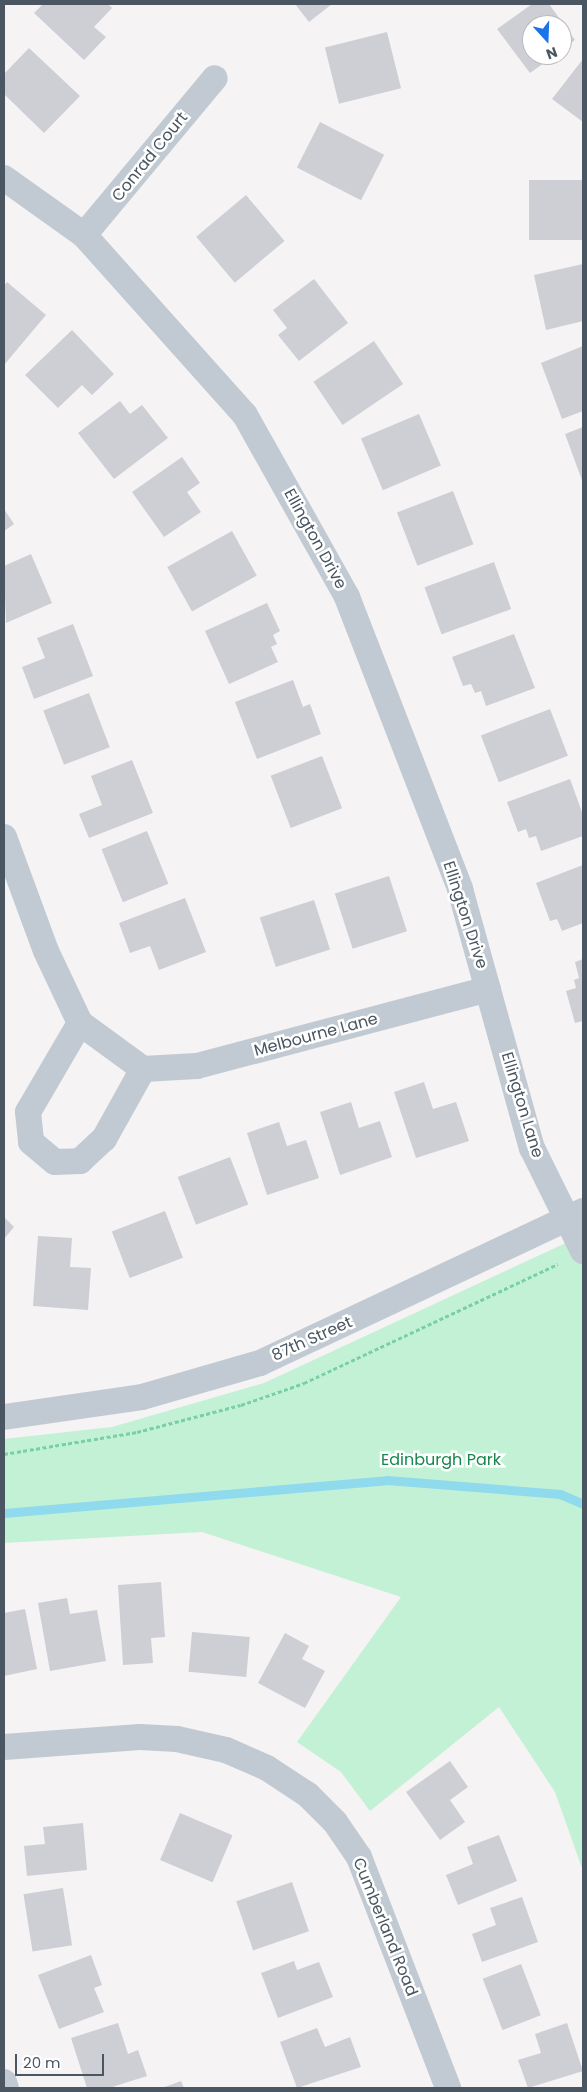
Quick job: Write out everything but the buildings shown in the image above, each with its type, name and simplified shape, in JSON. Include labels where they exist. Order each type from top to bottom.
[{"type":"street","name":"Conrad Court","points":[[84,235],[215,78]]},
{"type":"street","name":"Ellington Drive","points":[[4,178],[84,235],[245,415],[347,597],[460,890],[488,989]]},
{"type":"street","points":[[4,837],[46,951],[80,1024],[143,1069],[104,1139],[80,1161],[55,1162],[31,1142],[28,1112],[80,1024]]},
{"type":"street","name":"Melbourne Lane","points":[[143,1069],[196,1066],[488,989]]},
{"type":"street","name":"Ellington Lane","points":[[488,989],[532,1148],[575,1214]]},
{"type":"street","points":[[575,1214],[583,1251]]},
{"type":"street","name":"87th Street","points":[[4,1417],[142,1397],[260,1363],[575,1214]]},
{"type":"street","name":"Cumberland Road","points":[[4,1747],[140,1737],[178,1739],[226,1750],[267,1768],[308,1795],[335,1822],[359,1857],[448,2088]]},
{"type":"street","points":[[4,2082],[6,2088]]},
{"type":"green space","name":"Edinburgh Park","points":[[583,1235],[583,1871],[555,1792],[499,1707],[370,1811],[341,1772],[297,1742],[401,1597],[202,1532],[4,1543],[4,1439],[112,1427],[264,1383]]},
{"type":"waterway","points":[[4,1513],[387,1480],[560,1494],[583,1504]]}]
